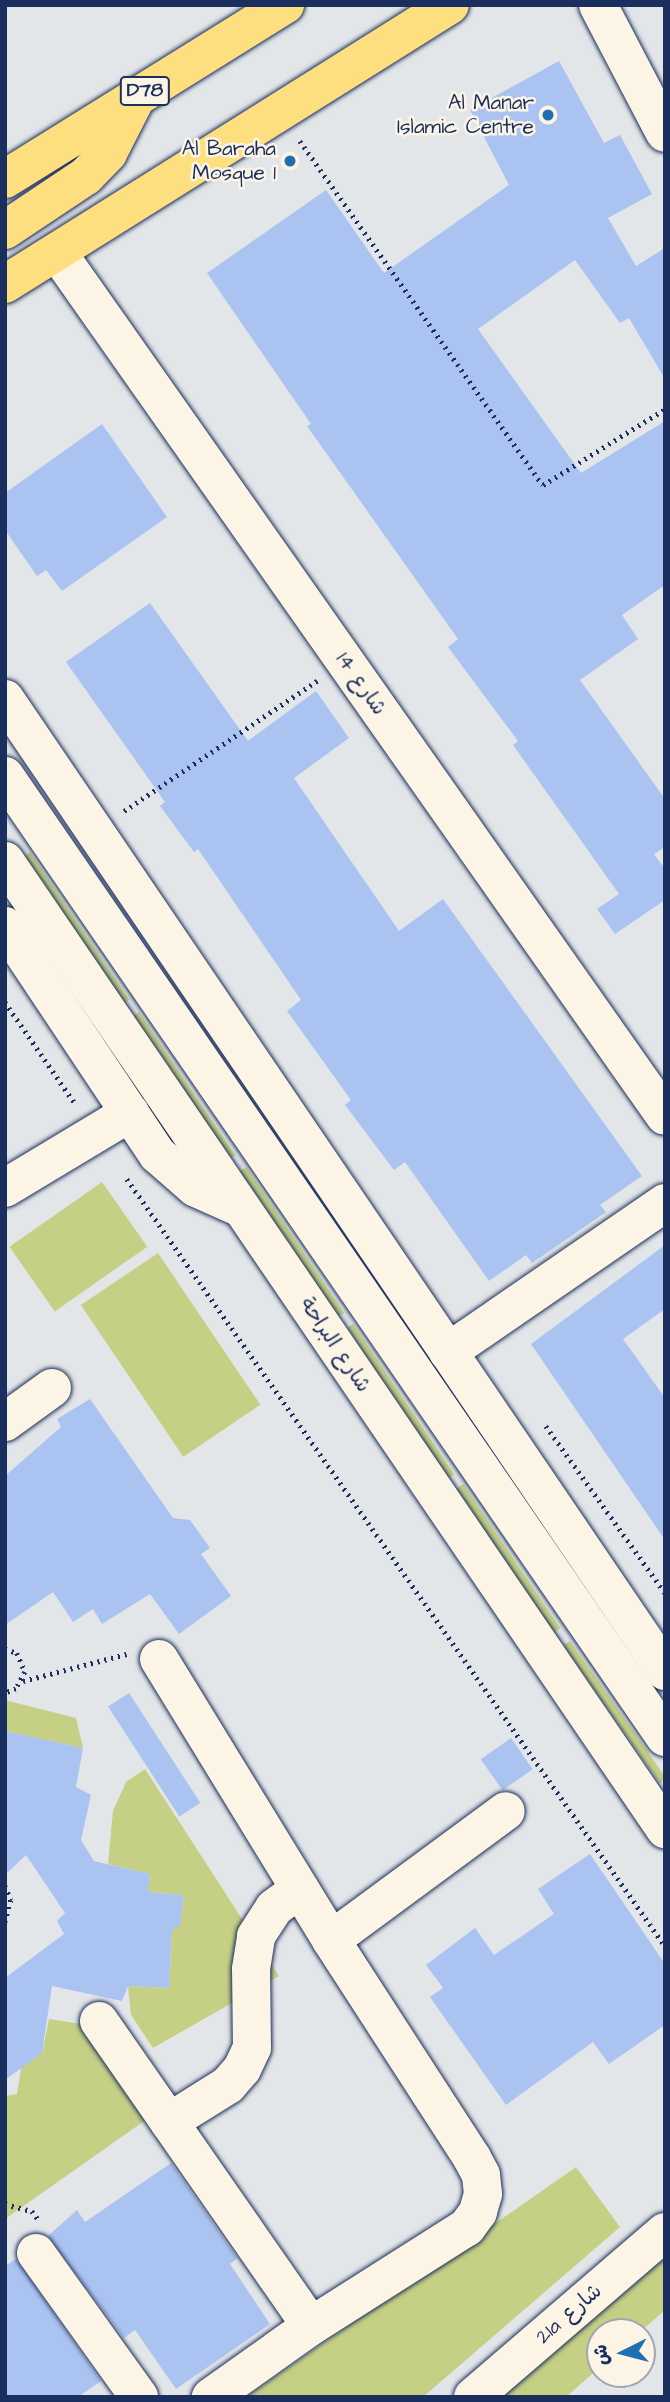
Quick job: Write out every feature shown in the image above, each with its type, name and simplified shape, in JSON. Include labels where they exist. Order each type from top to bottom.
[{"type":"main road","name":"D78","points":[[5,178],[285,5]]},
{"type":"main road","points":[[5,284],[450,5]]},
{"type":"main road","points":[[5,230],[86,176],[113,144],[137,96]]},
{"type":"street","points":[[598,5],[665,133]]},
{"type":"street","name":"شارع 14","points":[[57,253],[665,1116]]},
{"type":"street","points":[[5,699],[665,1671]]},
{"type":"street","points":[[5,776],[665,1737]]},
{"type":"street","name":"شارع البراحة","points":[[5,861],[665,1829]]},
{"type":"street","points":[[44,917],[45,983]]},
{"type":"street","points":[[5,926],[158,1155],[196,1188],[242,1209]]},
{"type":"street","points":[[5,1188],[130,1113]]},
{"type":"street","points":[[448,1352],[665,1203]]},
{"type":"street","points":[[5,1422],[52,1388]]},
{"type":"street","points":[[159,1658],[331,1940],[472,2158],[481,2175],[483,2194],[467,2227],[311,2326],[211,2397]]},
{"type":"street","points":[[331,1940],[506,1811]]},
{"type":"street","points":[[169,2122],[228,2085],[242,2069],[252,2048],[251,1969],[256,1936],[274,1908],[300,1889]]},
{"type":"street","points":[[99,2021],[311,2326]]},
{"type":"street","name":"21a شارع","points":[[474,2397],[665,2232]]},
{"type":"street","points":[[36,2253],[139,2397]]},
{"type":"path","points":[[280,112],[543,485],[665,409]]},
{"type":"path","points":[[118,816],[345,662]]},
{"type":"path","points":[[5,1002],[665,1946]]},
{"type":"path","points":[[5,1649],[24,1662],[23,1681]]},
{"type":"path","points":[[5,1693],[23,1681],[121,1653],[159,1658]]},
{"type":"path","points":[[5,1886],[11,1899],[5,1922]]},
{"type":"green space","points":[[30,852],[130,1000],[123,1004],[23,856]]},
{"type":"green space","points":[[139,1012],[236,1155],[230,1159],[133,1016]]},
{"type":"green space","points":[[246,1167],[344,1313],[337,1318],[239,1172]]},
{"type":"green space","points":[[102,1182],[147,1247],[55,1312],[9,1247]]},
{"type":"green space","points":[[158,1253],[260,1405],[183,1457],[81,1305]]},
{"type":"green space","points":[[353,1324],[454,1474],[448,1478],[347,1328]]},
{"type":"green space","points":[[463,1484],[560,1628],[553,1633],[456,1489]]},
{"type":"green space","points":[[570,1641],[665,1777],[660,1783],[563,1646]]},
{"type":"green space","points":[[5,1700],[76,1718],[83,1748],[5,1731]]},
{"type":"green space","points":[[145,1769],[279,1976],[153,2048],[131,2015],[128,1986],[169,1988],[172,1930],[180,1925],[184,1895],[148,1892],[150,1874],[108,1864],[113,1811],[126,1782]]},
{"type":"green space","points":[[49,2019],[82,2024],[157,2112],[5,2219],[5,2096],[17,2094],[23,2056],[42,2053]]},
{"type":"green space","points":[[576,2167],[620,2227],[423,2397],[246,2397]]},
{"type":"green space","points":[[665,2242],[665,2310],[656,2318],[586,2318],[586,2379],[566,2397],[489,2397]]},
{"type":"building","points":[[559,61],[604,143],[620,135],[652,194],[608,218],[636,266],[665,248],[665,379],[629,318],[620,323],[575,260],[478,329],[581,473],[665,421],[665,585],[622,615],[638,639],[580,680],[665,799],[665,847],[654,854],[665,869],[665,900],[615,934],[597,909],[619,894],[513,745],[518,741],[448,647],[458,639],[307,426],[311,424],[207,273],[326,190],[384,273],[509,185],[470,110]]},
{"type":"building","points":[[102,424],[167,517],[62,591],[46,570],[37,576],[5,530],[5,493]]},
{"type":"building","points":[[150,603],[248,741],[316,691],[349,738],[294,778],[399,931],[443,899],[642,1176],[600,1205],[606,1212],[532,1263],[526,1255],[489,1281],[405,1162],[394,1170],[345,1105],[351,1100],[287,1011],[301,1000],[198,849],[194,852],[160,806],[165,802],[66,662]]},
{"type":"building","points":[[665,1245],[665,1309],[623,1339],[665,1398],[665,1540],[531,1344]]},
{"type":"building","points":[[90,1399],[173,1518],[190,1520],[210,1548],[201,1554],[231,1596],[179,1634],[150,1594],[102,1624],[93,1609],[73,1622],[53,1592],[5,1625],[5,1476],[61,1427],[57,1419]]},
{"type":"building","points":[[129,1693],[200,1803],[179,1816],[108,1707]]},
{"type":"building","points":[[5,1731],[83,1748],[76,1787],[91,1795],[81,1840],[94,1861],[150,1874],[148,1892],[184,1895],[180,1926],[172,1930],[169,1988],[128,1986],[122,2001],[52,1986],[42,2053],[5,2080],[5,1978],[64,1934],[57,1921],[65,1913],[26,1855],[5,1875]]},
{"type":"building","points":[[511,1738],[533,1769],[502,1790],[481,1759]]},
{"type":"building","points":[[590,1854],[665,1964],[665,2025],[609,2064],[593,2042],[506,2105],[430,1997],[443,1988],[426,1965],[475,1928],[494,1955],[554,1914],[538,1889]]},
{"type":"building","points":[[171,2163],[237,2258],[230,2264],[270,2324],[176,2389],[135,2330],[124,2338],[48,2236],[77,2210],[85,2222]]},
{"type":"building","points":[[16,2259],[101,2381],[78,2397],[5,2397],[5,2266]]},
{"type":"place","name":"Al Manar Islamic Centre","points":[[548,115]]},
{"type":"place","name":"Al Baraha Mosque 1","points":[[290,161]]}]
